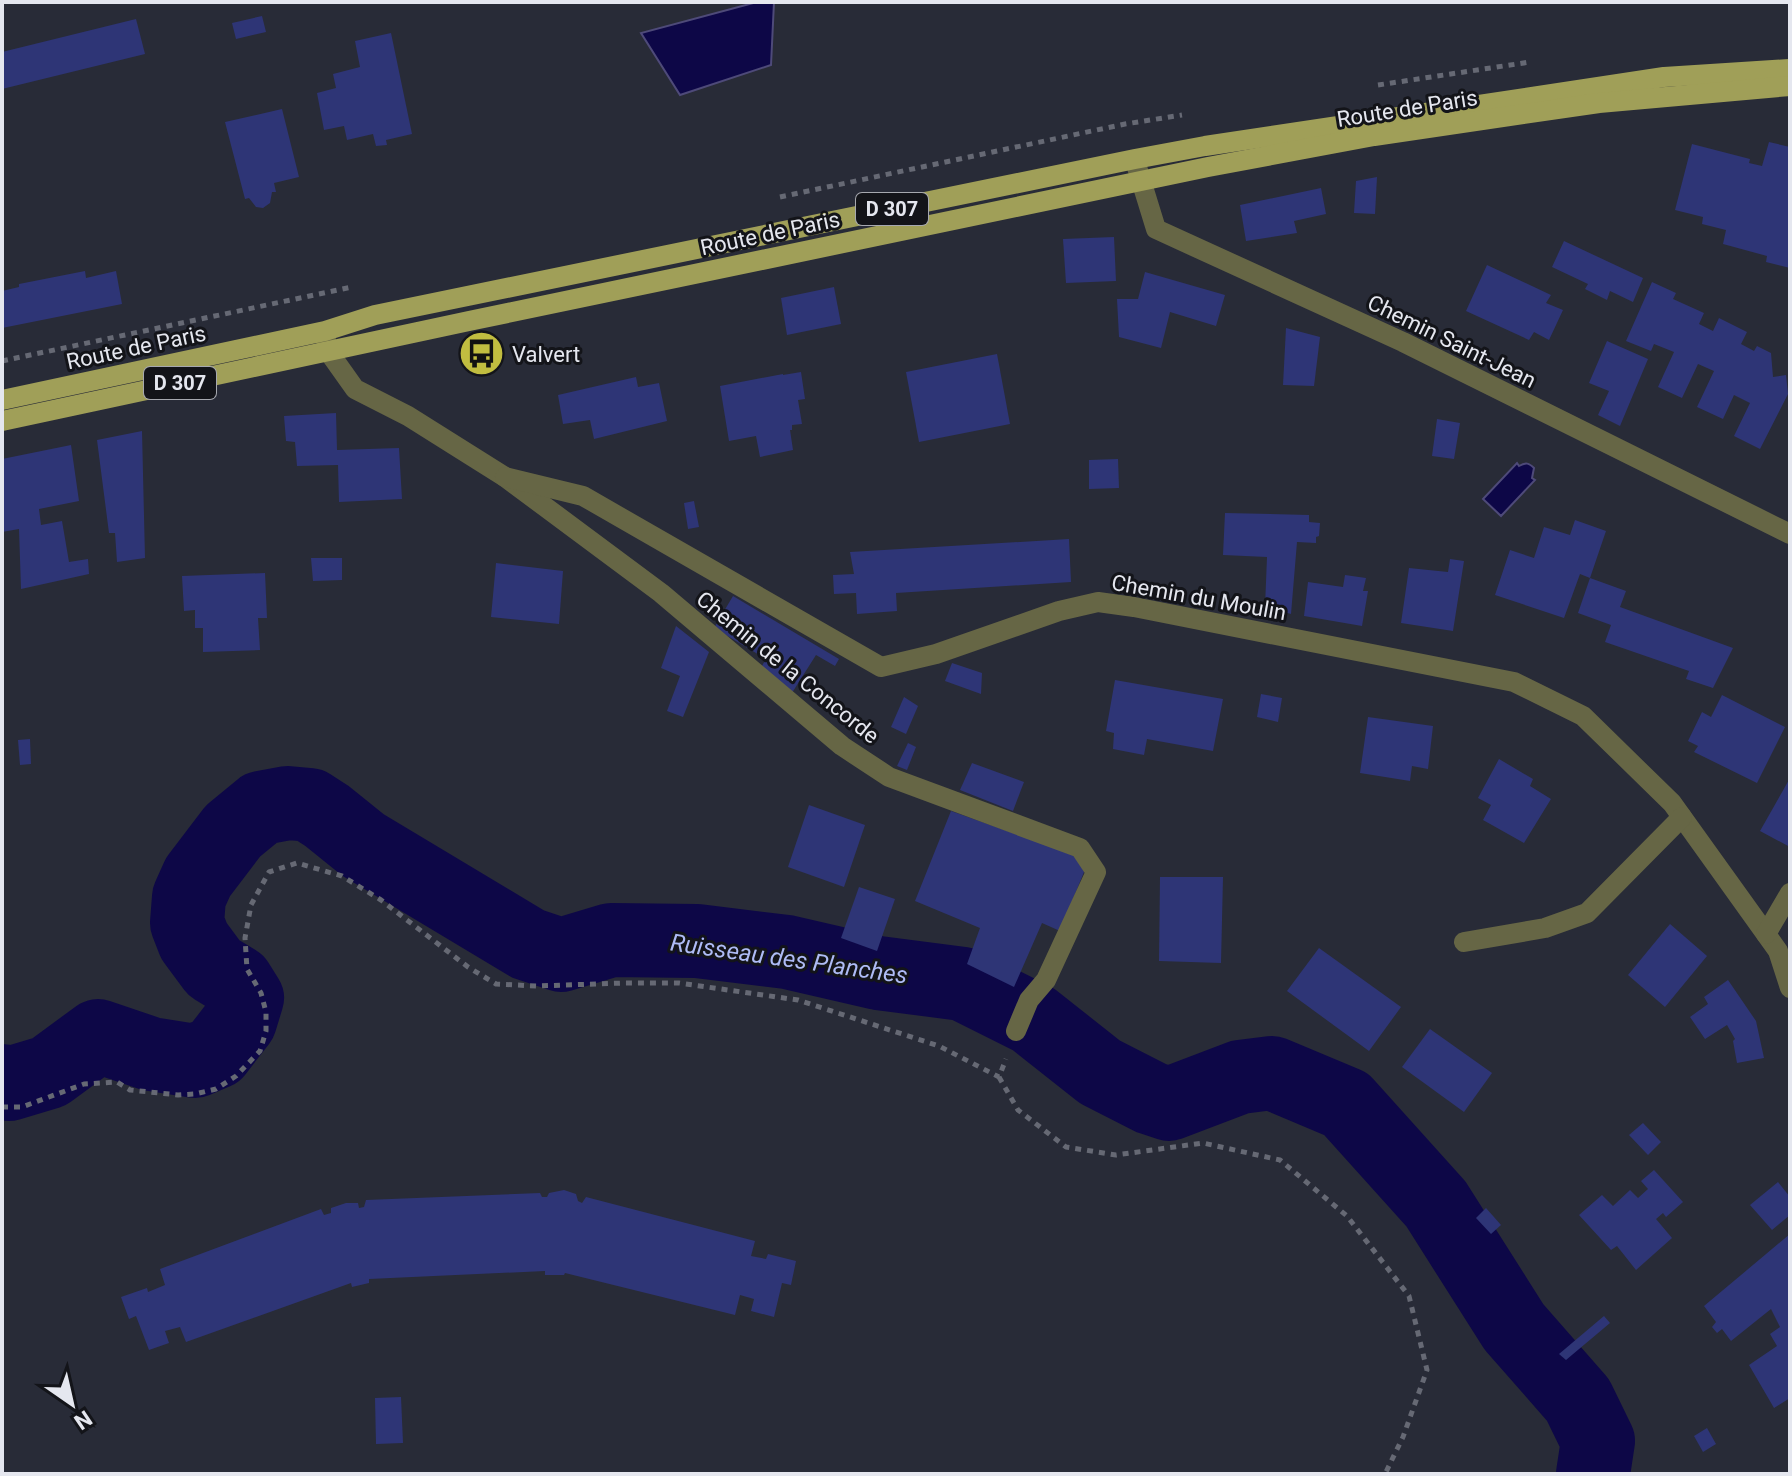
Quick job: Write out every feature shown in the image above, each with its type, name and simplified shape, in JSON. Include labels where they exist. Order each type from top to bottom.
[{"type":"main road","name":"Route de Paris","points":[[2,421],[326,341],[375,315],[1135,159],[1664,77],[1790,69]]},
{"type":"main road","name":"Route de Paris","points":[[2,400],[326,341],[1374,136],[1599,103],[1790,86]]},
{"type":"street","name":"Chemin Saint-Jean","points":[[1135,159],[1156,229],[1403,342],[1790,534]]},
{"type":"street","name":"Chemin de la Concorde","points":[[326,341],[355,389],[408,416],[505,477],[661,593],[842,746],[889,777],[1080,848],[1096,872],[1046,980],[1029,1000],[1016,1031]]},
{"type":"street","name":"Chemin du Moulin","points":[[505,477],[583,496],[881,667],[936,654],[1059,611],[1098,602],[1514,682],[1583,716],[1672,803],[1778,951],[1790,988]]},
{"type":"street","points":[[1464,942],[1545,928],[1587,913],[1682,817]]},
{"type":"street","points":[[1766,934],[1790,893]]},
{"type":"path","points":[[2,1107],[22,1107],[84,1084],[117,1082],[130,1090],[195,1094],[216,1089],[236,1076],[260,1051],[266,1031],[266,1012],[261,993],[247,969],[245,938],[251,905],[269,872],[297,863],[342,876],[381,900],[468,967],[496,984],[679,983],[798,1000],[939,1046],[999,1077],[1018,1110],[1066,1147],[1116,1155],[1203,1143],[1280,1160],[1347,1216],[1409,1296],[1427,1370],[1403,1437],[1385,1474]]},
{"type":"path","points":[[999,1077],[1016,1031]]},
{"type":"shaded area","points":[[757,2],[774,2],[771,65],[680,95],[641,33]]},
{"type":"shaded area","points":[[1517,463],[1519,466],[1531,465],[1535,480],[1501,516],[1483,499]]},
{"type":"building","points":[[262,16],[266,32],[236,39],[232,23]]},
{"type":"building","points":[[136,19],[145,54],[2,89],[2,52]]},
{"type":"building","points":[[391,33],[412,134],[386,140],[387,145],[376,146],[373,134],[347,140],[344,126],[324,130],[317,93],[336,88],[333,74],[360,67],[355,41]]},
{"type":"building","points":[[282,109],[299,177],[274,183],[276,192],[272,192],[270,203],[263,208],[256,207],[249,198],[245,199],[225,122]]},
{"type":"building","points":[[1769,142],[1790,147],[1790,268],[1766,262],[1767,256],[1723,244],[1726,230],[1702,224],[1703,217],[1675,210],[1692,144],[1750,159],[1749,163],[1762,166]]},
{"type":"building","points":[[1377,177],[1375,214],[1354,213],[1356,181]]},
{"type":"building","points":[[1321,188],[1326,214],[1294,221],[1297,233],[1246,241],[1240,205]]},
{"type":"building","points":[[1114,237],[1116,281],[1066,283],[1063,239]]},
{"type":"building","points":[[1564,241],[1643,278],[1633,302],[1610,291],[1607,300],[1585,289],[1588,284],[1552,267]]},
{"type":"building","points":[[1487,265],[1551,295],[1546,303],[1563,310],[1549,340],[1534,332],[1529,340],[1466,311]]},
{"type":"building","points":[[85,271],[86,278],[116,271],[122,304],[2,328],[2,291],[19,287],[19,284]]},
{"type":"building","points":[[1145,272],[1225,295],[1216,326],[1170,312],[1161,348],[1119,337],[1117,299],[1138,299]]},
{"type":"building","points":[[1652,282],[1676,293],[1673,299],[1704,313],[1699,324],[1713,331],[1719,318],[1747,332],[1741,344],[1754,351],[1757,346],[1771,353],[1773,377],[1786,375],[1788,394],[1760,449],[1734,436],[1750,403],[1734,395],[1723,419],[1697,407],[1714,371],[1698,364],[1682,398],[1658,387],[1674,352],[1654,344],[1651,351],[1626,341]]},
{"type":"building","points":[[834,287],[841,324],[787,335],[781,298]]},
{"type":"building","points":[[1286,328],[1320,337],[1314,386],[1283,385]]},
{"type":"building","points":[[1607,341],[1648,359],[1620,426],[1598,415],[1609,391],[1589,383]]},
{"type":"building","points":[[997,354],[1010,424],[919,442],[906,372]]},
{"type":"building","points":[[801,372],[805,399],[798,400],[802,424],[792,425],[790,430],[793,450],[760,457],[756,436],[729,441],[720,386]]},
{"type":"building","points":[[636,377],[638,387],[659,383],[667,421],[594,439],[590,420],[563,424],[558,395]]},
{"type":"building","points":[[336,413],[337,450],[399,448],[402,499],[339,502],[338,465],[297,466],[295,442],[286,441],[284,416]]},
{"type":"building","points":[[1437,419],[1460,423],[1454,459],[1432,456]]},
{"type":"building","points":[[142,431],[145,558],[117,562],[115,533],[109,533],[97,440]]},
{"type":"building","points":[[71,445],[79,501],[39,509],[41,525],[62,521],[69,562],[88,559],[89,574],[21,589],[19,529],[2,532],[2,459]]},
{"type":"building","points":[[1118,459],[1119,488],[1089,489],[1089,460]]},
{"type":"building","points":[[694,501],[699,527],[688,529],[684,503]]},
{"type":"building","points":[[1225,513],[1309,515],[1309,522],[1320,523],[1316,543],[1297,542],[1291,614],[1265,607],[1267,557],[1223,555]]},
{"type":"building","points":[[1575,520],[1606,531],[1590,578],[1580,574],[1564,618],[1495,595],[1510,550],[1534,558],[1544,527],[1570,535]]},
{"type":"building","points":[[1069,539],[1071,582],[896,593],[897,611],[857,614],[856,593],[834,594],[833,575],[854,574],[850,552]]},
{"type":"building","points":[[311,558],[342,558],[342,580],[313,581]]},
{"type":"building","points":[[1450,559],[1464,561],[1453,631],[1401,623],[1409,568],[1448,572]]},
{"type":"building","points":[[496,563],[563,571],[559,624],[491,617]]},
{"type":"building","points":[[265,573],[267,618],[258,618],[260,650],[203,652],[203,628],[195,628],[195,610],[184,611],[182,576]]},
{"type":"building","points":[[1345,575],[1366,578],[1363,591],[1368,591],[1362,626],[1304,616],[1308,582],[1343,587]]},
{"type":"building","points":[[1590,578],[1626,591],[1620,607],[1733,648],[1713,688],[1686,679],[1689,671],[1605,642],[1611,625],[1578,613]]},
{"type":"building","points":[[733,596],[839,659],[835,666],[816,655],[790,696],[759,671],[766,659],[714,628]]},
{"type":"building","points":[[676,626],[709,652],[683,717],[667,711],[680,676],[661,668]]},
{"type":"building","points":[[952,663],[982,673],[981,694],[945,681]]},
{"type":"building","points":[[1115,680],[1223,699],[1213,751],[1147,739],[1144,755],[1113,749],[1114,733],[1106,731]]},
{"type":"building","points":[[1261,694],[1282,698],[1278,722],[1257,717]]},
{"type":"building","points":[[1722,695],[1785,727],[1757,783],[1694,752],[1698,746],[1688,741],[1702,712],[1711,717]]},
{"type":"building","points":[[904,697],[918,706],[906,734],[891,727]]},
{"type":"building","points":[[1368,717],[1433,726],[1428,769],[1412,766],[1410,781],[1360,773]]},
{"type":"building","points":[[30,739],[31,764],[20,765],[18,740]]},
{"type":"building","points":[[908,743],[916,747],[907,770],[897,766]]},
{"type":"building","points":[[1499,759],[1533,779],[1530,786],[1551,799],[1524,843],[1483,820],[1491,805],[1478,798]]},
{"type":"building","points":[[972,763],[1024,782],[1013,811],[960,790]]},
{"type":"building","points":[[1790,778],[1790,847],[1760,831]]},
{"type":"building","points":[[809,805],[865,825],[844,887],[788,867]]},
{"type":"building","points":[[951,811],[1078,856],[1084,872],[1060,931],[1042,923],[1014,987],[967,964],[980,928],[915,901]]},
{"type":"building","points":[[1160,877],[1223,877],[1221,963],[1159,961]]},
{"type":"building","points":[[859,887],[895,899],[877,951],[841,938]]},
{"type":"building","points":[[1670,924],[1707,956],[1665,1007],[1628,975]]},
{"type":"building","points":[[1319,948],[1401,1007],[1369,1051],[1287,991]]},
{"type":"building","points":[[1728,980],[1756,1021],[1764,1058],[1737,1063],[1735,1039],[1727,1025],[1705,1039],[1690,1017],[1708,1004],[1704,997]]},
{"type":"building","points":[[1430,1029],[1492,1073],[1464,1112],[1402,1067]]},
{"type":"building","points":[[1643,1123],[1661,1142],[1648,1155],[1629,1135]]},
{"type":"building","points":[[1654,1170],[1683,1202],[1666,1217],[1663,1213],[1656,1219],[1672,1238],[1636,1270],[1617,1246],[1611,1250],[1579,1215],[1602,1195],[1613,1206],[1630,1190],[1638,1198],[1648,1189],[1641,1181]]},
{"type":"building","points":[[1778,1182],[1790,1197],[1790,1215],[1772,1230],[1750,1205]]},
{"type":"building","points":[[564,1190],[576,1194],[582,1203],[586,1197],[755,1241],[751,1256],[766,1259],[768,1254],[796,1261],[791,1285],[782,1283],[774,1317],[751,1311],[754,1299],[740,1295],[735,1315],[565,1273],[545,1275],[545,1271],[369,1279],[369,1283],[352,1287],[351,1283],[186,1342],[180,1327],[165,1331],[169,1343],[149,1350],[136,1316],[129,1319],[121,1297],[165,1285],[160,1269],[321,1209],[324,1215],[331,1213],[331,1208],[346,1203],[358,1203],[359,1208],[364,1207],[366,1200],[540,1193],[542,1197],[547,1197],[549,1193]]},
{"type":"building","points":[[1486,1208],[1501,1225],[1491,1234],[1476,1218]]},
{"type":"building","points":[[1790,1234],[1790,1398],[1774,1408],[1749,1365],[1777,1346],[1770,1334],[1780,1327],[1771,1309],[1731,1341],[1722,1329],[1717,1333],[1712,1327],[1716,1322],[1704,1306]]},
{"type":"building","points":[[1604,1316],[1610,1323],[1566,1360],[1559,1354]]},
{"type":"building","points":[[401,1397],[403,1443],[376,1444],[375,1398]]},
{"type":"building","points":[[1707,1428],[1716,1444],[1703,1452],[1694,1436]]},
{"type":"waterway","name":"Ruisseau des Planches","points":[[2,1081],[9,1084],[49,1072],[98,1036],[151,1054],[195,1061],[216,1052],[240,1021],[247,998],[237,982],[214,968],[194,941],[187,923],[189,897],[198,877],[233,831],[261,808],[288,803],[310,805],[363,845],[528,944],[561,955],[611,940],[697,941],[787,952],[878,973],[963,984],[1033,1019],[1100,1072],[1169,1104],[1240,1077],[1272,1073],[1346,1104],[1436,1204],[1514,1327],[1578,1400],[1598,1441],[1593,1474]]},
{"type":"place","name":"Valvert","points":[[481,354]]}]
